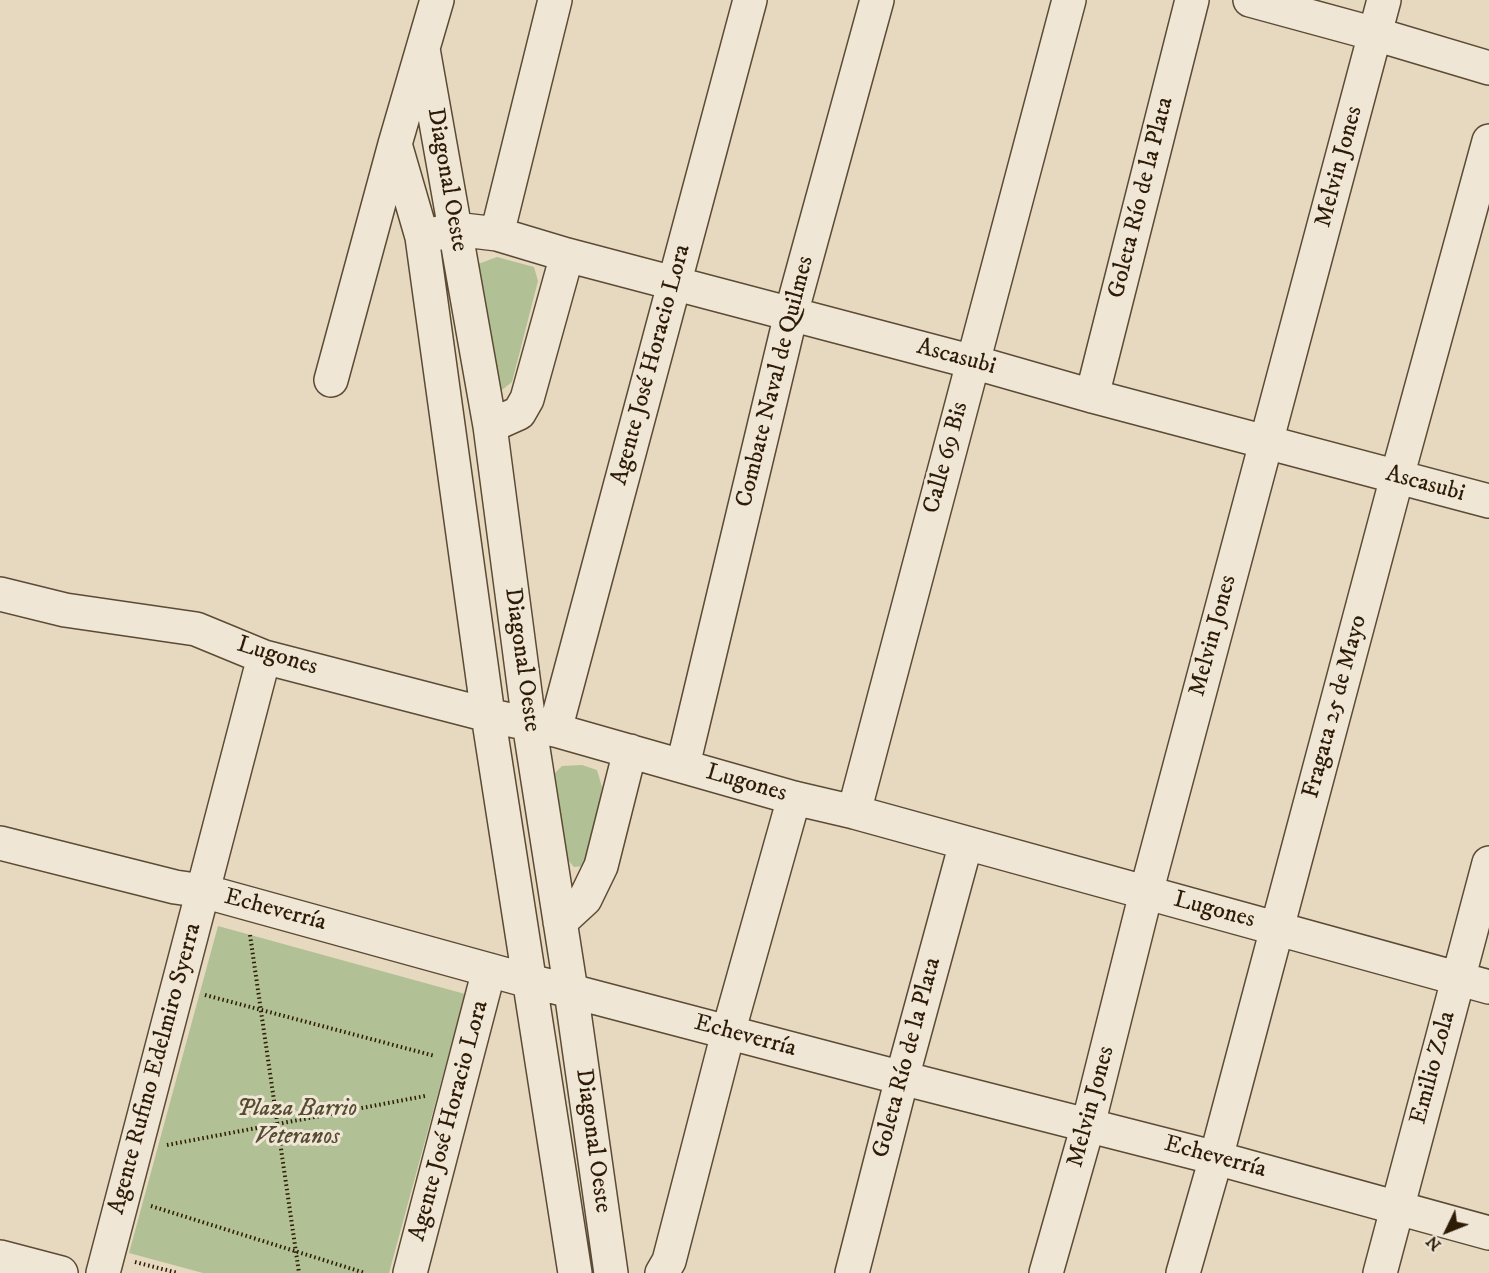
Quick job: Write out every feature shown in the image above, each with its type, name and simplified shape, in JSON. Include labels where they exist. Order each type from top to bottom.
[{"type":"street","points":[[331,380],[437,0]]},
{"type":"street","points":[[497,234],[555,0]]},
{"type":"street","name":"Agente José Horacio Lora","points":[[542,726],[674,283],[750,0]]},
{"type":"street","name":"Combate Naval de Quilmes","points":[[683,765],[791,314],[877,0]]},
{"type":"street","name":"Calle 69 Bis","points":[[854,812],[1069,0]]},
{"type":"street","name":"Goleta Río de la Plata","points":[[1092,396],[1192,0]]},
{"type":"street","points":[[1250,0],[1489,68]]},
{"type":"street","name":"Melvin Jones","points":[[1046,1273],[1088,1125],[1146,892],[1384,0]]},
{"type":"street","name":"Diagonal Oeste","points":[[423,49],[542,726],[560,922],[611,1273]]},
{"type":"street","name":"Fragata 25 de Mayo","points":[[1183,1273],[1216,1158],[1489,141]]},
{"type":"street","name":"Diagonal Oeste","points":[[395,144],[422,237],[488,714],[575,1273]]},
{"type":"street","name":"Ascasubi","points":[[422,237],[455,230],[497,234],[567,255],[1489,501]]},
{"type":"street","points":[[490,426],[519,413],[527,399],[567,255]]},
{"type":"street","name":"Lugones","points":[[0,594],[65,610],[196,629],[264,657],[542,726],[794,798],[854,812],[1489,987]]},
{"type":"street","name":"Agente Rufino Edelmiro Syerra","points":[[115,1266],[122,1198],[264,657]]},
{"type":"street","points":[[560,922],[585,899],[601,866],[630,751]]},
{"type":"street","points":[[662,1273],[669,1260],[794,798]]},
{"type":"street","name":"Echeverría","points":[[0,843],[174,886],[203,891],[529,981],[1216,1158],[1489,1233]]},
{"type":"street","name":"Goleta Río de la Plata","points":[[852,1273],[966,843]]},
{"type":"street","name":"Emilio Zola","points":[[1380,1273],[1489,862]]},
{"type":"street","name":"Agente José Horacio Lora","points":[[410,1273],[489,970]]},
{"type":"street","points":[[0,1257],[61,1273]]},
{"type":"path","points":[[246,903],[299,1273]]},
{"type":"path","points":[[177,987],[261,1010],[461,1077]]},
{"type":"path","points":[[134,1151],[278,1124],[461,1077]]},
{"type":"path","points":[[122,1198],[365,1273]]},
{"type":"path","points":[[115,1266],[178,1273]]},
{"type":"green space","points":[[497,257],[534,267],[538,281],[512,382],[498,393],[475,274],[478,264]]},
{"type":"green space","points":[[582,765],[597,770],[602,787],[594,856],[584,866],[574,867],[567,859],[554,774],[562,766]]},
{"type":"green space","name":"Plaza Barrio Veteranos","points":[[218,926],[465,994],[389,1273],[203,1273],[129,1253]]}]
